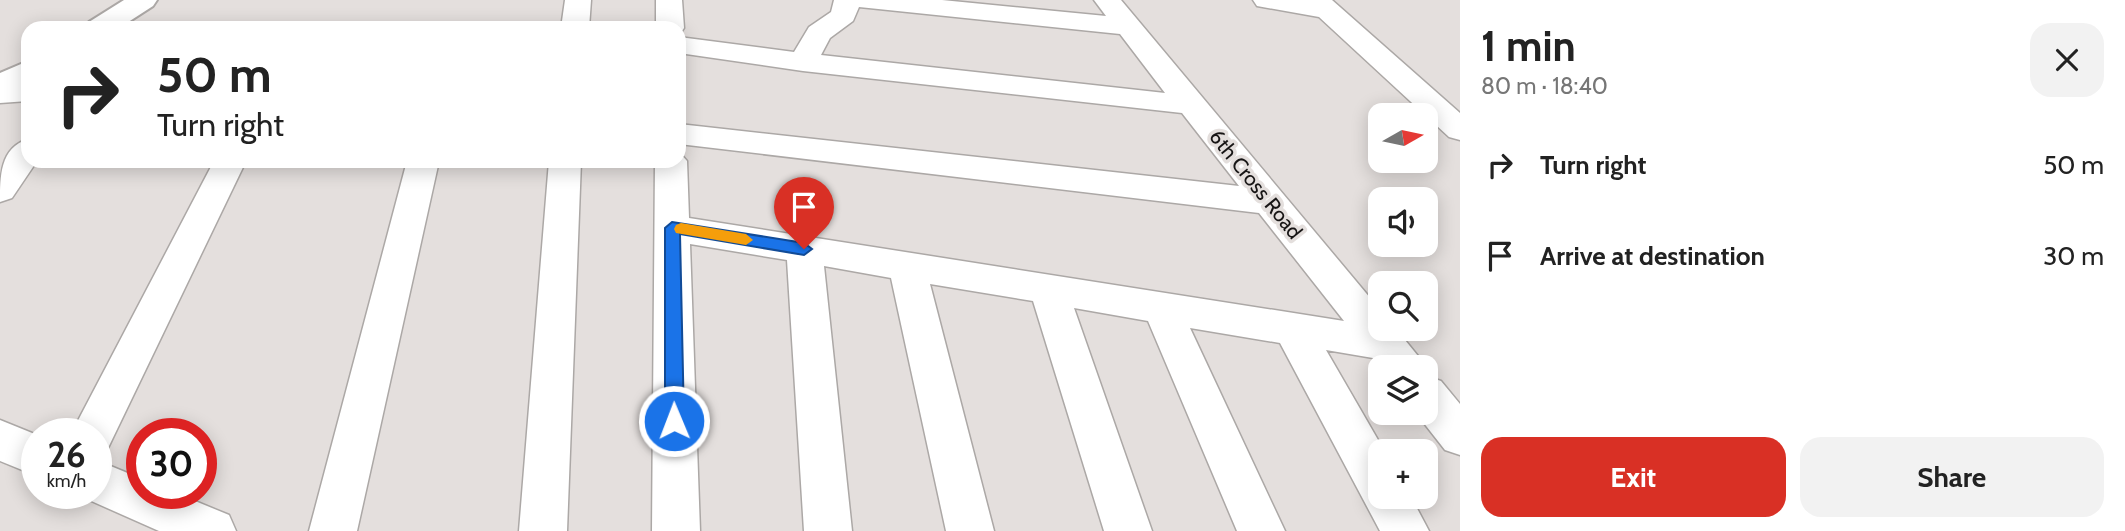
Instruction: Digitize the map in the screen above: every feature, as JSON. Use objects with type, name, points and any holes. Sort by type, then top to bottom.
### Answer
[{"type":"street","points":[[110,21],[143,0]]},
{"type":"street","points":[[576,21],[578,0]]},
{"type":"street","points":[[669,0],[670,21]]},
{"type":"street","points":[[803,62],[819,33],[844,15],[847,0]]},
{"type":"street","points":[[863,0],[1130,27]]},
{"type":"street","name":"6th Cross Road","points":[[1107,0],[1394,355]]},
{"type":"street","points":[[1266,0],[1321,5],[1460,130]]},
{"type":"street","points":[[686,46],[803,62],[1193,105]]},
{"type":"street","points":[[0,85],[21,74]]},
{"type":"street","points":[[0,94],[21,92]]},
{"type":"street","points":[[686,135],[1271,202]]},
{"type":"street","points":[[0,190],[21,160]]},
{"type":"street","points":[[101,418],[226,168]]},
{"type":"street","points":[[333,531],[421,168]]},
{"type":"street","points":[[543,531],[565,168]]},
{"type":"street","points":[[671,168],[676,531]]},
{"type":"street","points":[[672,228],[1293,328],[1391,355]]},
{"type":"street","points":[[804,249],[828,531]]},
{"type":"street","points":[[906,266],[970,531]]},
{"type":"street","points":[[1048,289],[1128,531]]},
{"type":"street","points":[[1161,307],[1261,531]]},
{"type":"street","points":[[1293,328],[1368,464]]},
{"type":"street","points":[[1438,409],[1460,436]]},
{"type":"street","points":[[0,440],[21,449]]},
{"type":"street","points":[[112,488],[212,531]]},
{"type":"street","points":[[1393,509],[1405,531]]},
{"type":"slow traffic","points":[[681,229],[746,240]]},
{"type":"route","points":[[674,421],[672,228],[804,249]]}]
